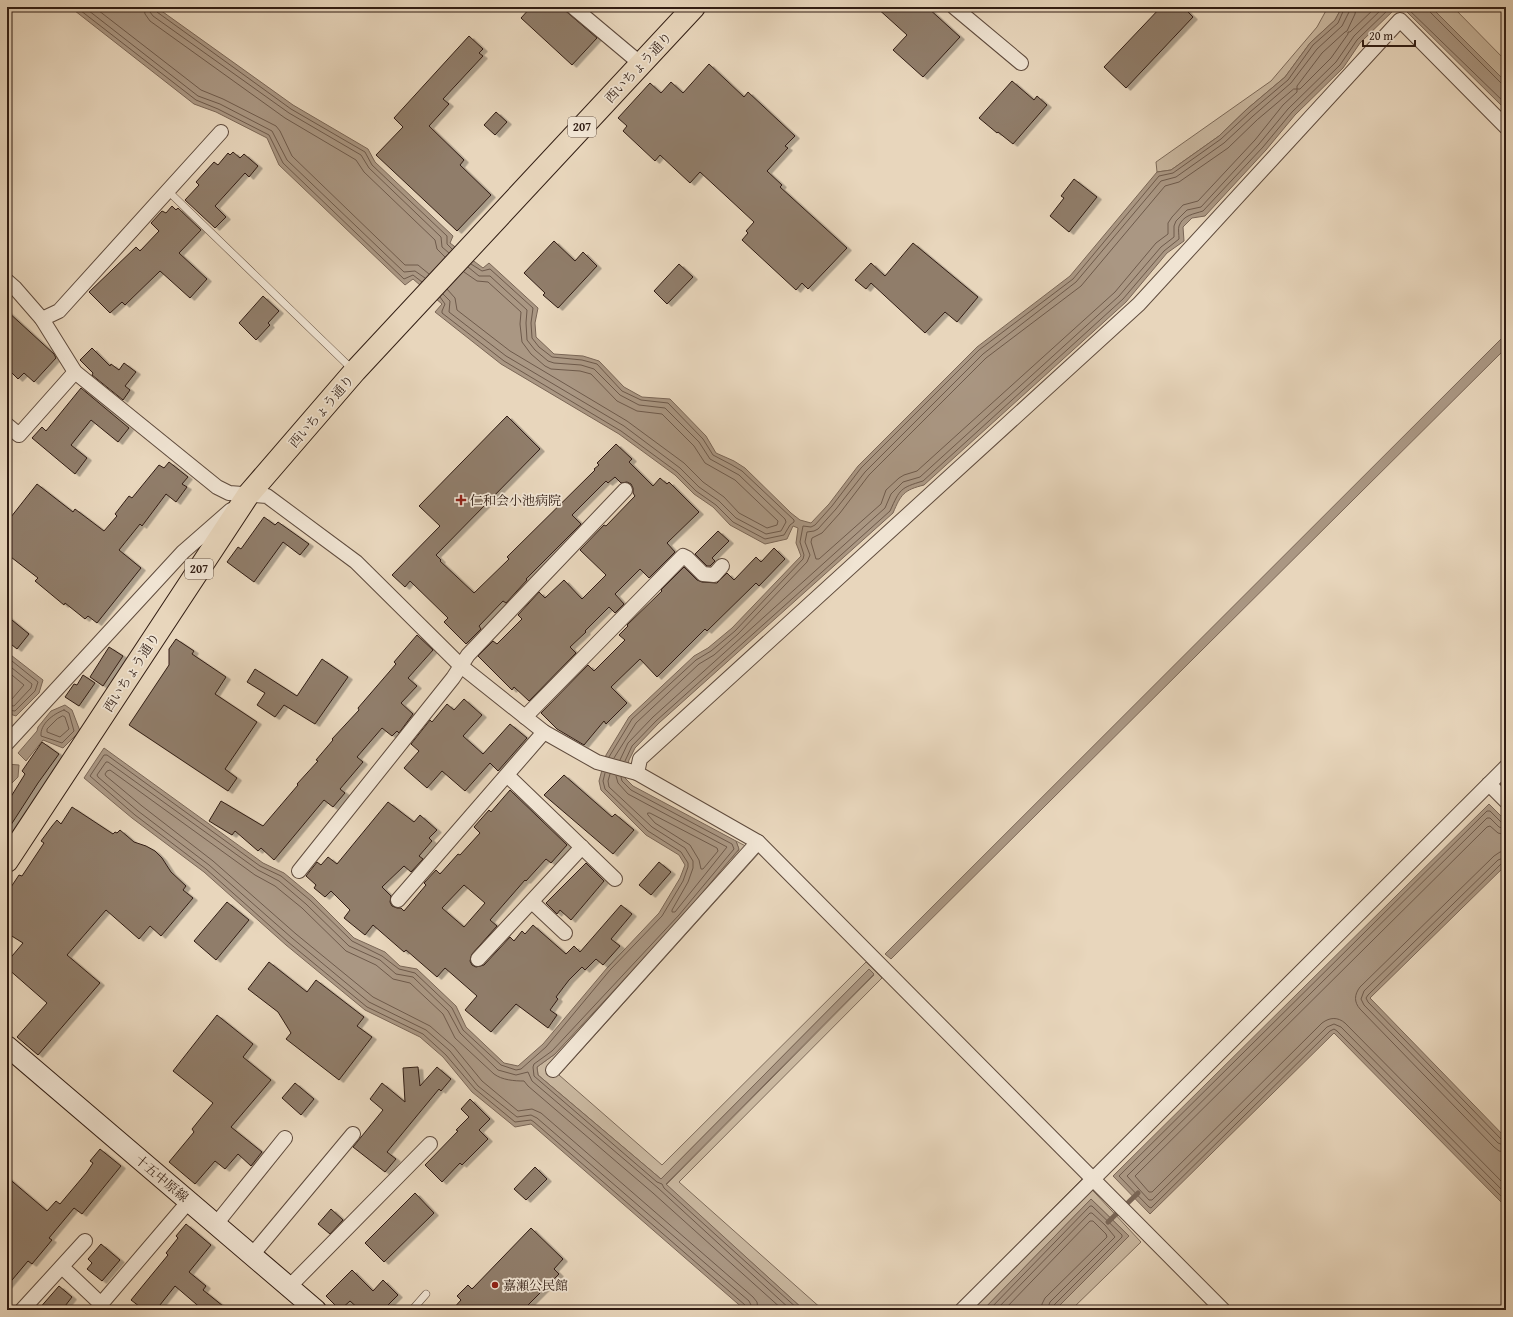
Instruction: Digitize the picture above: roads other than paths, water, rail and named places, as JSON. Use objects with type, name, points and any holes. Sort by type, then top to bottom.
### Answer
[{"type":"highway","name":"西いちょう通り","points":[[7,861],[248,495],[355,371],[694,7]]},
{"type":"main road","name":"十五中原線","points":[[7,1046],[316,1310]]},
{"type":"street","points":[[573,7],[641,64]]},
{"type":"street","points":[[954,7],[1021,63]]},
{"type":"street","points":[[637,773],[640,759],[1139,304],[1400,20],[1506,127]]},
{"type":"street","points":[[42,319],[58,311],[221,132]]},
{"type":"street","points":[[10,288],[42,319],[75,372],[217,487],[229,494],[267,496],[356,562],[461,666],[544,732],[597,762],[637,773],[758,842],[1223,1310]]},
{"type":"street","points":[[7,424],[19,435],[75,372]]},
{"type":"street","points":[[299,871],[454,678],[468,655],[625,490]]},
{"type":"street","points":[[7,743],[183,552],[248,495]]},
{"type":"street","points":[[525,717],[683,556],[703,574],[714,575],[722,566]]},
{"type":"street","points":[[398,900],[508,776],[544,732]]},
{"type":"street","points":[[962,1310],[1506,767]]},
{"type":"street","points":[[508,776],[614,879]]},
{"type":"street","points":[[1489,784],[1506,801]]},
{"type":"street","points":[[553,1070],[758,842]]},
{"type":"street","points":[[478,959],[582,847]]},
{"type":"street","points":[[532,902],[565,934]]},
{"type":"street","points":[[252,1255],[353,1134]]},
{"type":"street","points":[[216,1224],[285,1138]]},
{"type":"street","points":[[289,1287],[430,1144]]},
{"type":"street","points":[[62,1266],[99,1307],[189,1201]]},
{"type":"street","points":[[22,1310],[85,1241]]},
{"type":"lane","points":[[168,191],[355,371]]},
{"type":"lane","points":[[412,1310],[426,1294]]},
{"type":"water","points":[[70,7],[156,7],[293,105],[368,149],[375,162],[453,236],[450,243],[483,268],[489,263],[538,308],[535,323],[536,337],[554,354],[583,356],[599,361],[624,387],[642,397],[670,399],[706,436],[716,453],[745,468],[791,513],[800,520],[811,523],[829,504],[858,466],[977,347],[1070,276],[1157,172],[1171,170],[1219,136],[1247,109],[1285,77],[1310,43],[1335,20],[1342,7],[1397,7],[1360,43],[1343,68],[1295,115],[1266,150],[1205,216],[1192,218],[1183,227],[1184,241],[1167,253],[1126,302],[924,485],[912,489],[904,494],[898,501],[893,513],[659,723],[635,748],[629,760],[625,778],[633,786],[736,841],[739,849],[682,917],[555,1054],[537,1067],[538,1075],[661,1179],[869,969],[874,974],[666,1184],[804,1310],[745,1310],[531,1124],[515,1127],[472,1092],[443,1057],[420,1037],[365,1010],[286,945],[204,872],[132,818],[84,778],[104,748],[263,863],[284,873],[313,897],[354,938],[385,952],[400,966],[417,969],[456,1006],[466,1027],[504,1063],[518,1066],[543,1044],[607,968],[659,913],[680,878],[685,865],[679,855],[646,835],[601,790],[599,781],[606,755],[629,717],[694,656],[708,648],[732,628],[801,556],[796,543],[798,528],[793,526],[787,539],[765,544],[730,525],[713,507],[694,494],[675,475],[619,434],[501,364],[435,312],[442,304],[413,279],[405,285],[279,165],[267,138],[216,112],[194,104]]},
{"type":"water","points":[[1397,7],[1431,7],[1506,82],[1506,110],[1406,11]]},
{"type":"water","points":[[1506,334],[1506,348],[891,959],[885,954]]},
{"type":"water","points":[[7,652],[43,680],[39,693],[16,716],[7,713]]},
{"type":"water","points":[[65,705],[72,710],[80,731],[63,748],[43,740],[26,761],[18,753],[37,731],[38,727],[51,711]]},
{"type":"water","points":[[7,764],[19,765],[18,777],[7,788]]},
{"type":"water","points":[[1489,804],[1506,821],[1506,865],[1370,998],[1506,1138],[1506,1207],[1334,1033],[1150,1214],[1113,1176]]},
{"type":"water","points":[[1091,1199],[1129,1236],[1055,1310],[983,1310]]},
{"type":"waterway","points":[[1108,1222],[1138,1193]]},
{"type":"place","name":"仁和会小池病院","points":[[461,500]]},
{"type":"place","name":"嘉瀬公民館","points":[[495,1285]]}]
